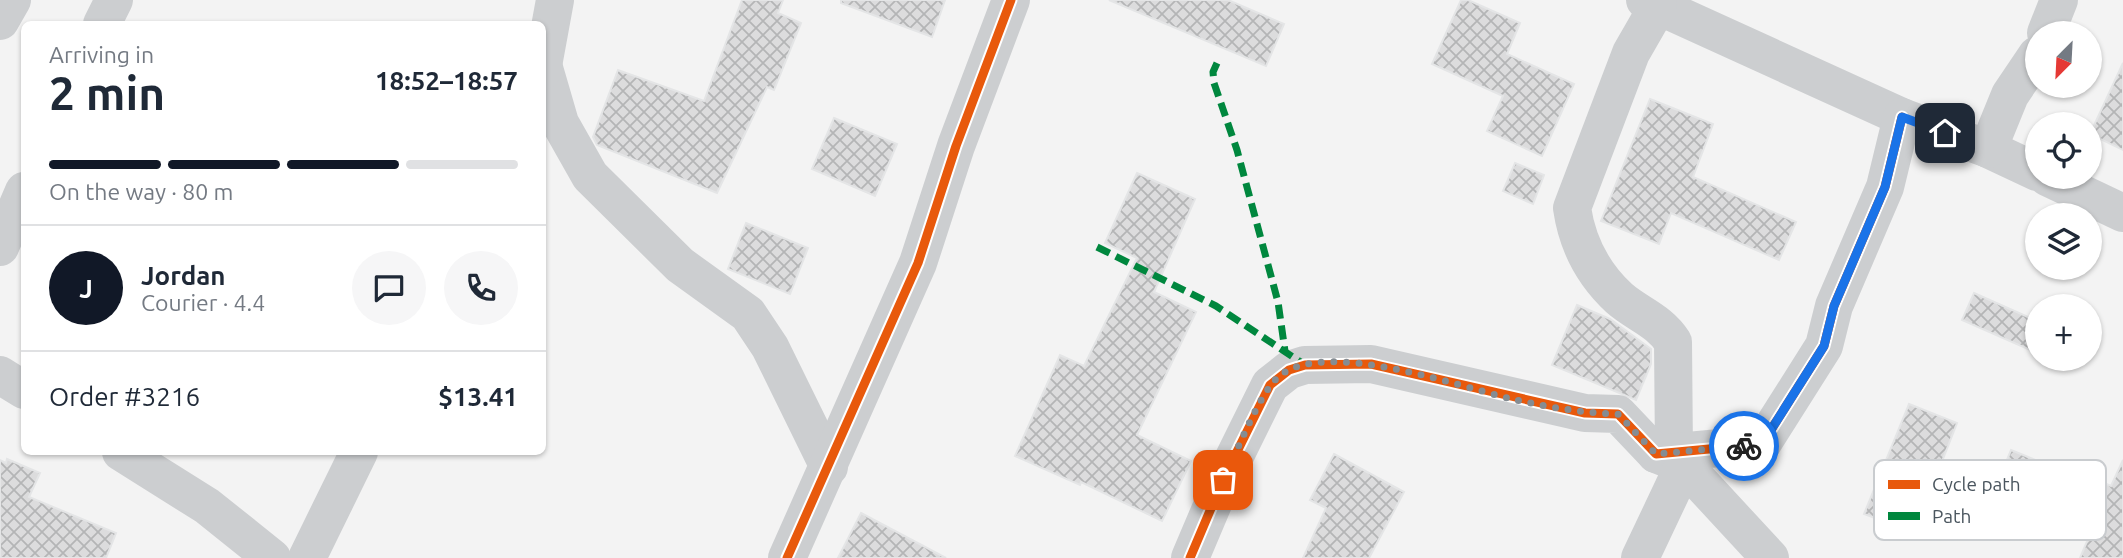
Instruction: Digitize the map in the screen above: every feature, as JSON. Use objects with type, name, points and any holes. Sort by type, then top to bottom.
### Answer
[{"type":"street","points":[[0,21],[12,0]]},
{"type":"street","points":[[104,21],[114,0]]},
{"type":"street","points":[[546,52],[555,0]]},
{"type":"street","points":[[787,558],[918,263],[957,146],[1011,0]]},
{"type":"street","points":[[2051,21],[2059,0]]},
{"type":"street","points":[[1640,558],[1671,458],[1673,342],[1663,326],[1619,298],[1586,256],[1576,234],[1572,208],[1651,3],[1902,117],[1988,149],[2025,166]]},
{"type":"street","points":[[1988,149],[2004,106],[2025,74]]},
{"type":"street","points":[[546,79],[560,123],[590,176],[680,265],[748,314],[770,347],[829,467]]},
{"type":"street","points":[[1671,458],[1762,444],[1824,346],[1834,306],[1885,187],[1902,117]]},
{"type":"street","points":[[2072,189],[2123,213]]},
{"type":"street","points":[[0,247],[21,198]]},
{"type":"street","points":[[1190,558],[1223,480],[1270,386],[1289,370],[1305,365],[1370,364],[1548,406],[1585,413],[1618,414],[1671,458],[1770,558]]},
{"type":"street","points":[[0,375],[21,388]]},
{"type":"street","points":[[126,455],[207,506],[272,558]]},
{"type":"street","points":[[307,558],[358,455]]},
{"type":"building","points":[[742,0],[783,0],[778,13],[801,23],[774,90],[767,87],[717,193],[597,145],[593,137],[618,70],[704,101]]},
{"type":"building","points":[[841,0],[945,0],[932,37],[841,3]]},
{"type":"building","points":[[1109,0],[1228,0],[1284,24],[1266,66]]},
{"type":"building","points":[[1461,0],[1468,0],[1520,23],[1507,54],[1574,84],[1542,156],[1487,131],[1503,96],[1432,64]]},
{"type":"building","points":[[2123,63],[2123,150],[2102,140],[2100,112]]},
{"type":"building","points":[[1650,99],[1713,124],[1693,177],[1796,222],[1779,260],[1671,213],[1659,244],[1601,221]]},
{"type":"building","points":[[834,118],[897,144],[875,196],[812,169]]},
{"type":"building","points":[[1515,163],[1544,175],[1533,204],[1503,191]]},
{"type":"building","points":[[1137,173],[1195,199],[1154,292],[1196,312],[1137,435],[1191,461],[1162,521],[1081,482],[1080,485],[1015,456],[1060,355],[1084,366],[1137,258],[1105,243]]},
{"type":"building","points":[[746,223],[808,248],[790,294],[728,269]]},
{"type":"building","points":[[1974,293],[2025,316],[2025,348],[1962,320]]},
{"type":"building","points":[[1577,305],[1610,319],[1651,349],[1651,364],[1636,400],[1552,365]]},
{"type":"building","points":[[1909,404],[1957,423],[1943,460],[1886,460]]},
{"type":"building","points":[[2011,450],[2035,460],[2007,460]]},
{"type":"building","points":[[1334,454],[1404,492],[1369,558],[1303,558],[1326,508],[1310,500]]},
{"type":"building","points":[[7,459],[40,473],[29,497],[116,533],[106,558],[0,558],[0,460],[6,463]]},
{"type":"building","points":[[2123,460],[2123,558],[2080,558],[2088,540],[2106,540],[2106,484],[2111,486]]},
{"type":"building","points":[[1874,490],[1874,518],[1864,514]]},
{"type":"building","points":[[861,513],[946,558],[838,558]]},
{"type":"marked path","points":[[1217,63],[1213,72],[1214,83],[1237,150],[1278,302],[1285,351]]},
{"type":"marked path","points":[[1097,247],[1216,306],[1305,365]]},
{"type":"cycle path","points":[[787,558],[918,263],[956,146],[1011,0]]},
{"type":"cycle path","points":[[1190,558],[1223,480],[1270,385],[1289,370],[1305,365],[1371,364],[1585,413],[1618,414],[1656,454],[1762,444],[1824,346],[1834,306],[1885,187],[1902,117]]},
{"type":"way so far","points":[[1223,480],[1270,386],[1279,376],[1305,365],[1370,364],[1446,380],[1510,398],[1585,413],[1618,414],[1656,454],[1744,446]]},
{"type":"route","points":[[1744,446],[1762,444],[1824,346],[1834,306],[1885,187],[1902,117],[1945,133]]}]
